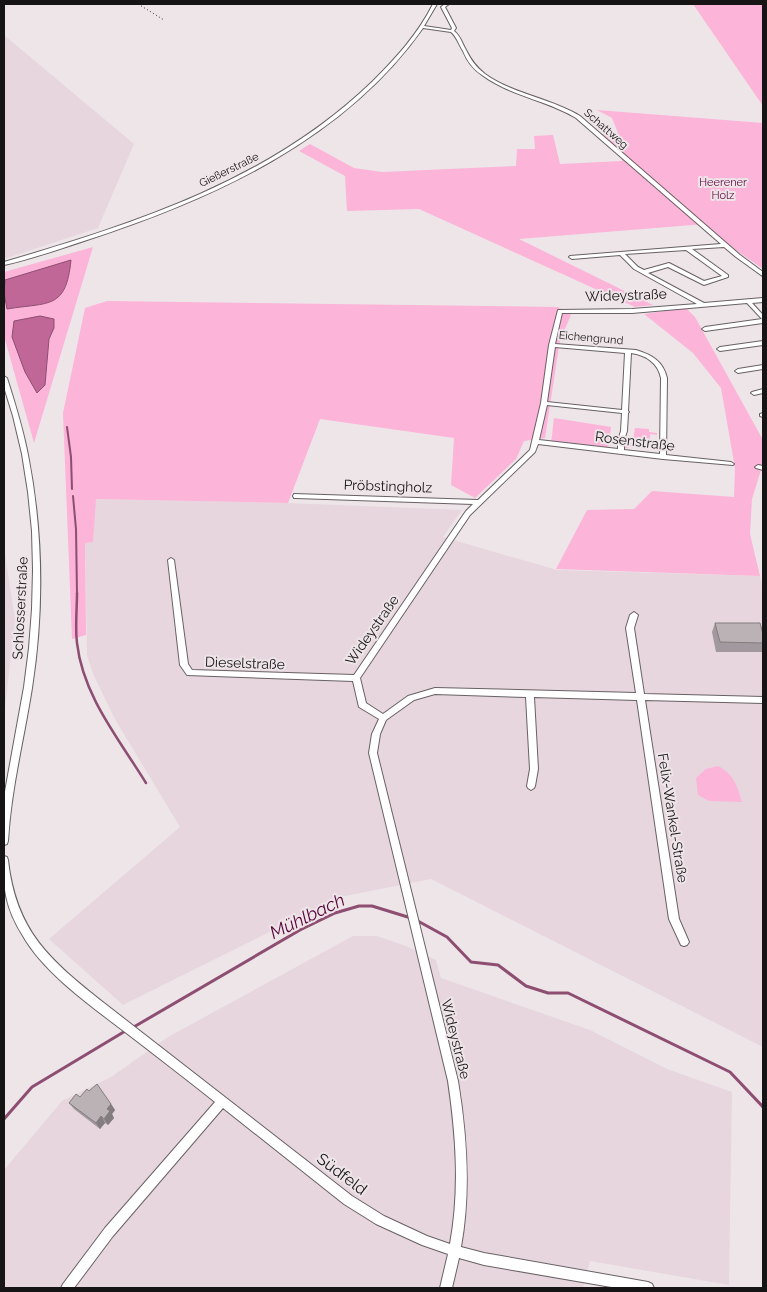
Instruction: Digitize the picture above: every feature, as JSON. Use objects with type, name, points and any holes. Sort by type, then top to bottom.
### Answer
[{"type":"street","points":[[435,4],[423,27],[452,31]]},
{"type":"street","name":"Schattweg","points":[[447,4],[443,8],[454,28],[452,31],[456,34],[480,73],[494,81],[568,111],[578,117],[725,244],[763,274]]},
{"type":"street","name":"Gießerstraße","points":[[4,264],[101,234],[150,216],[228,183],[281,154],[326,125],[367,90],[423,27]]},
{"type":"street","points":[[572,257],[725,244]]},
{"type":"street","points":[[644,272],[669,264],[704,283],[726,276],[687,248]]},
{"type":"street","points":[[621,253],[629,263],[703,305]]},
{"type":"street","name":"Wideystraße","points":[[455,1252],[461,1203],[461,1144],[453,1081],[373,753],[376,734],[383,718],[362,705],[356,678],[468,513],[533,451],[544,403],[552,345],[560,312],[632,311],[763,300]]},
{"type":"street","points":[[748,302],[763,319]]},
{"type":"street","points":[[705,330],[763,319]]},
{"type":"street","points":[[720,349],[763,343]]},
{"type":"street","name":"Eichengrund","points":[[552,345],[628,352],[650,357],[657,362],[664,372],[663,457]]},
{"type":"street","name":"Eichengrund","points":[[620,452],[626,412],[628,352]]},
{"type":"street","points":[[738,371],[763,367]]},
{"type":"street","name":"Schlosserstraße","points":[[4,378],[17,419],[28,468],[37,540],[37,578],[33,649],[4,841]]},
{"type":"street","points":[[754,393],[763,391]]},
{"type":"street","points":[[544,403],[626,412]]},
{"type":"street","name":"Rosenstraße","points":[[536,442],[731,464]]},
{"type":"street","name":"Pröbstingholz","points":[[296,496],[478,502]]},
{"type":"street","name":"Dieselstraße","points":[[171,560],[184,665],[190,673],[356,678]]},
{"type":"street","name":"Felix-Wankel-Straße","points":[[634,615],[630,628],[674,919],[684,942]]},
{"type":"street","points":[[383,718],[411,698],[434,691],[763,700]]},
{"type":"street","points":[[530,693],[534,769],[531,786]]},
{"type":"street","name":"Südfeld","points":[[4,860],[9,896],[28,936],[56,968],[136,1034],[348,1200],[380,1220],[455,1252],[484,1259],[648,1288]]},
{"type":"street","points":[[67,1288],[109,1232],[222,1102]]},
{"type":"street","points":[[446,1288],[455,1252]]},
{"type":"shaded area","points":[[4,35],[134,144],[98,228],[4,259]]},
{"type":"shaded area","points":[[71,260],[69,276],[60,296],[44,304],[7,309],[4,293],[5,280]]},
{"type":"shaded area","points":[[40,316],[54,319],[54,328],[49,339],[45,385],[37,393],[25,372],[12,337],[14,321]]},
{"type":"shaded area","points":[[95,499],[288,503],[462,510],[443,537],[557,570],[760,576],[763,589],[763,1047],[431,879],[340,897],[123,1005],[49,939],[180,827],[116,721],[94,676],[87,656],[85,543],[93,542]]},
{"type":"shaded area","points":[[4,547],[15,620],[4,717]]},
{"type":"shaded area","points":[[353,936],[377,936],[406,946],[436,960],[441,978],[590,1030],[667,1069],[732,1092],[729,1285],[590,1261],[583,1288],[4,1288],[4,1170],[62,1101],[111,1077],[168,1037]]},
{"type":"green space","points":[[693,4],[763,4],[763,106]]},
{"type":"green space","name":"Heerener Holz","points":[[597,110],[763,123],[763,269],[727,244],[705,224],[519,239],[653,305],[635,307],[419,209],[347,211],[345,176],[299,151],[310,144],[354,168],[382,172],[516,166],[517,149],[535,149],[534,136],[553,135],[560,164],[622,161],[618,149],[601,134],[618,133],[612,118]]},
{"type":"green space","points":[[93,247],[34,443],[4,336],[4,272]]},
{"type":"green space","points":[[107,301],[558,307],[571,315],[560,340],[545,438],[524,441],[516,459],[475,498],[451,485],[454,438],[320,419],[288,503],[96,499],[93,542],[85,543],[86,635],[72,639],[63,413],[85,308]]},
{"type":"green space","points":[[686,308],[695,317],[763,440],[763,470],[761,470],[752,499],[750,534],[760,576],[556,569],[587,510],[634,509],[652,491],[734,497],[735,468],[721,388],[693,353],[644,314]]},
{"type":"green space","points":[[554,418],[611,427],[608,450],[551,444]]},
{"type":"green space","points":[[635,428],[649,429],[649,432],[657,433],[657,435],[650,434],[650,447],[634,445],[622,450],[622,447],[633,441]]},
{"type":"green space","points":[[718,766],[731,777],[742,802],[709,801],[698,795],[696,778],[706,769]]},
{"type":"building","points":[[715,623],[760,623],[763,643],[720,642]]},
{"type":"building","points":[[97,1084],[111,1104],[107,1109],[110,1111],[104,1119],[101,1116],[96,1123],[69,1103],[76,1094],[80,1097],[87,1089],[89,1091]]},
{"type":"waterway","points":[[67,427],[71,457],[72,489]]},
{"type":"waterway","points":[[73,496],[76,529],[77,593]]},
{"type":"waterway","points":[[77,593],[77,643],[87,681],[94,699],[146,783]]},
{"type":"waterway","name":"Mühlbach","points":[[132,1028],[300,930],[335,913],[359,906],[372,906],[411,918]]},
{"type":"waterway","name":"Mühlbach","points":[[416,920],[447,937],[471,962],[498,965],[526,986],[548,993],[568,993],[730,1072],[763,1107]]},
{"type":"waterway","name":"Mühlbach","points":[[4,1119],[32,1087],[127,1030]]},
{"type":"railway","points":[[138,4],[164,20]]}]
